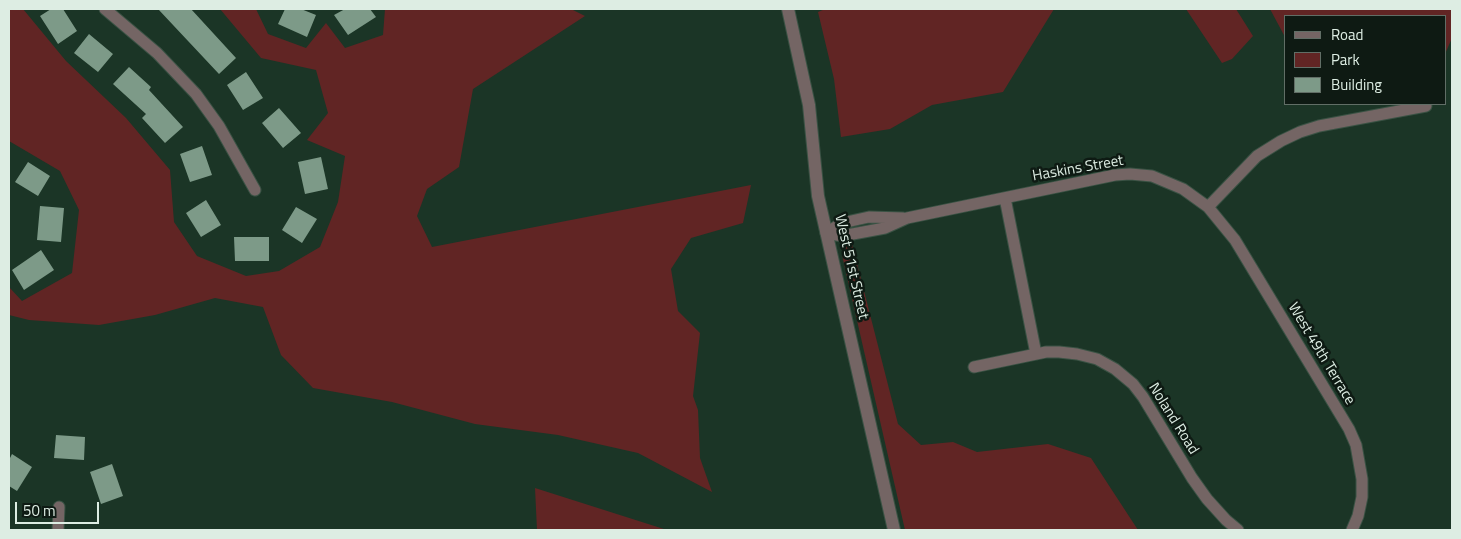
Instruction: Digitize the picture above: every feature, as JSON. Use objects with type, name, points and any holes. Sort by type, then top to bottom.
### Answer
[{"type":"street","points":[[105,9],[156,53],[196,94],[219,126],[255,190]]},
{"type":"street","name":"West 51st Street","points":[[788,9],[809,105],[816,184],[894,530]]},
{"type":"street","points":[[1208,207],[1257,156],[1300,132],[1320,126],[1426,106]]},
{"type":"street","name":"Haskins Street","points":[[826,233],[842,223],[869,217],[907,218],[1098,178],[1130,174],[1142,174],[1162,180],[1183,189],[1208,207]]},
{"type":"street","points":[[1005,198],[1036,354]]},
{"type":"street","name":"West 49th Terrace","points":[[1208,207],[1235,240],[1349,430],[1356,445],[1362,479],[1362,497],[1358,516],[1352,530]]},
{"type":"street","name":"Noland Road","points":[[974,367],[1052,352],[1077,354],[1096,359],[1116,369],[1143,397],[1192,478],[1207,499],[1238,530]]},
{"type":"street","points":[[58,530],[59,507]]},
{"type":"green space","points":[[9,9],[23,9],[66,61],[126,118],[170,170],[174,222],[197,256],[246,276],[279,271],[320,247],[338,202],[345,156],[307,140],[328,113],[316,70],[261,58],[220,9],[256,9],[268,34],[306,48],[326,23],[345,48],[383,35],[385,9],[571,9],[585,16],[473,89],[459,167],[427,189],[417,216],[432,247],[751,185],[743,223],[691,238],[671,269],[678,311],[700,333],[693,396],[698,410],[700,458],[712,492],[638,453],[558,435],[475,424],[392,402],[313,388],[281,355],[263,307],[215,298],[155,315],[99,325],[29,320],[9,315],[9,287],[22,301],[72,273],[79,210],[60,171],[9,141]]},
{"type":"green space","points":[[825,9],[1054,9],[1003,92],[932,105],[890,129],[841,137],[834,79],[818,12]]},
{"type":"green space","points":[[1186,9],[1236,9],[1253,36],[1232,59],[1222,63]]},
{"type":"green space","points":[[1270,9],[1452,9],[1452,38],[1446,52],[1446,15],[1284,15],[1284,35]]},
{"type":"green space","points":[[851,240],[898,424],[921,445],[953,442],[977,452],[1048,444],[1091,458],[1138,530],[905,530],[842,255],[846,243]]},
{"type":"green space","points":[[535,488],[667,530],[537,530]]},
{"type":"building","points":[[51,9],[63,9],[77,31],[58,44],[40,16]]},
{"type":"building","points":[[158,9],[191,9],[236,58],[219,74]]},
{"type":"building","points":[[285,9],[301,9],[316,15],[307,37],[278,24]]},
{"type":"building","points":[[345,9],[370,9],[376,17],[348,35],[334,15]]},
{"type":"building","points":[[89,34],[113,54],[98,72],[74,53]]},
{"type":"building","points":[[129,67],[151,87],[149,90],[183,127],[165,143],[142,118],[146,114],[113,84]]},
{"type":"building","points":[[246,72],[263,98],[243,110],[227,85]]},
{"type":"building","points":[[279,108],[301,133],[283,148],[262,123]]},
{"type":"building","points":[[202,146],[212,175],[190,182],[180,154]]},
{"type":"building","points":[[321,157],[328,189],[305,194],[298,162]]},
{"type":"building","points":[[28,162],[50,176],[38,196],[15,182]]},
{"type":"building","points":[[206,200],[221,225],[201,237],[186,213]]},
{"type":"building","points":[[40,206],[64,208],[61,242],[37,240]]},
{"type":"building","points":[[296,207],[317,219],[302,243],[282,230]]},
{"type":"building","points":[[234,237],[269,237],[269,261],[235,261]]},
{"type":"building","points":[[41,250],[54,270],[24,290],[12,270]]},
{"type":"building","points":[[56,435],[85,437],[84,460],[54,458]]},
{"type":"building","points":[[12,454],[32,467],[17,491],[9,486],[9,460]]},
{"type":"building","points":[[112,464],[123,496],[101,504],[90,472]]}]
